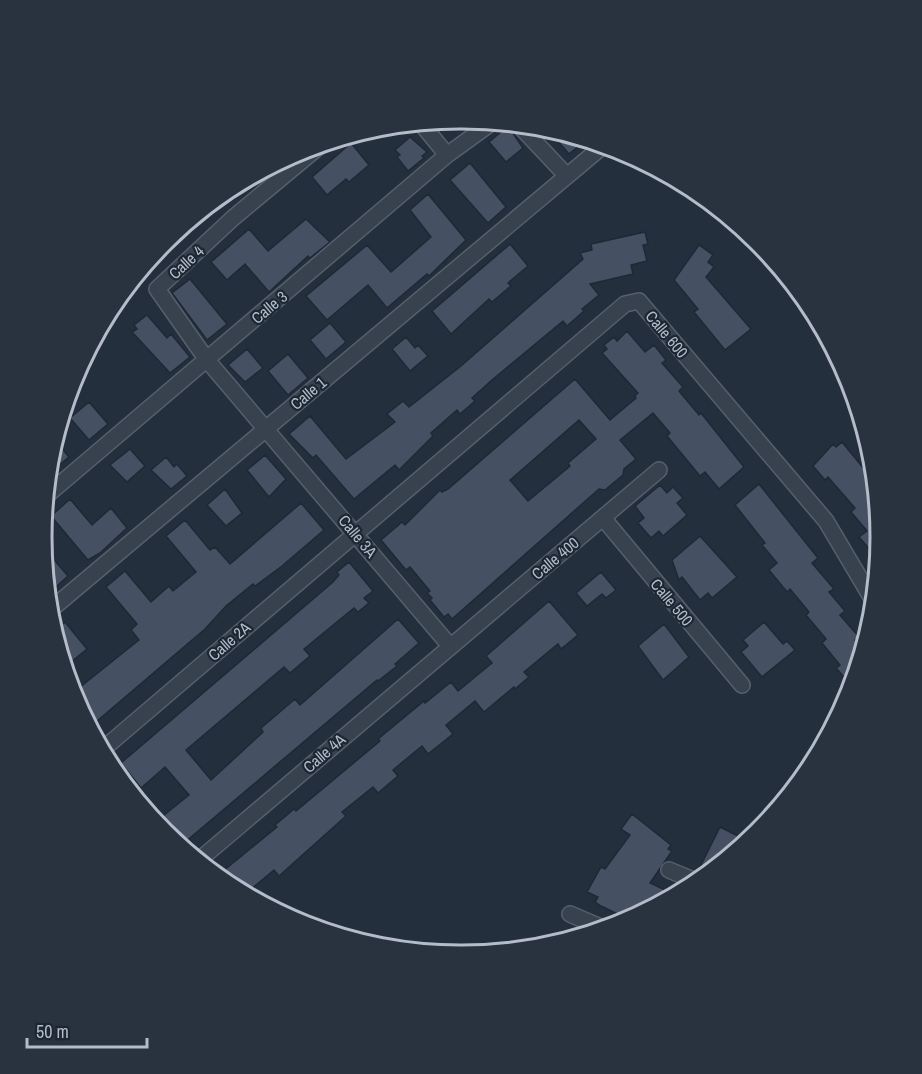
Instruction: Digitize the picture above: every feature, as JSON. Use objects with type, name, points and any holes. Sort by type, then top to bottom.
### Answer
[{"type":"street","name":"Calle 3","points":[[56,488],[447,155],[483,129]]},
{"type":"street","points":[[426,130],[447,155]]},
{"type":"street","points":[[527,134],[566,175]]},
{"type":"street","name":"Calle 1","points":[[58,603],[596,152]]},
{"type":"street","name":"Calle 4","points":[[267,428],[207,360],[157,289],[233,218],[300,162]]},
{"type":"street","name":"Calle 600","points":[[356,533],[625,303],[639,301],[826,521],[866,589]]},
{"type":"street","name":"Calle 3A","points":[[267,428],[450,646]]},
{"type":"street","name":"Calle 400","points":[[450,646],[659,470]]},
{"type":"street","name":"Calle 500","points":[[603,518],[742,685]]},
{"type":"street","name":"Calle 2A","points":[[109,744],[356,533]]},
{"type":"street","name":"Calle 4A","points":[[205,855],[450,646]]},
{"type":"street","points":[[669,870],[687,878]]},
{"type":"street","points":[[570,914],[593,924]]},
{"type":"building","points":[[502,131],[512,132],[523,148],[506,162],[489,142]]},
{"type":"building","points":[[410,137],[427,152],[422,156],[424,158],[408,171],[397,157],[400,155],[395,150]]},
{"type":"building","points":[[557,140],[579,146],[569,154]]},
{"type":"building","points":[[351,143],[369,165],[349,182],[346,179],[327,195],[312,177]]},
{"type":"building","points":[[470,163],[506,207],[488,223],[450,180]]},
{"type":"building","points":[[428,194],[466,240],[429,276],[427,274],[387,308],[368,285],[327,320],[306,296],[367,245],[391,272],[431,237],[410,210]]},
{"type":"building","points":[[306,219],[330,242],[310,258],[308,256],[269,292],[245,264],[227,280],[211,262],[249,229],[268,251]]},
{"type":"building","points":[[645,232],[648,244],[643,245],[647,261],[631,265],[633,274],[590,284],[599,295],[582,309],[584,311],[567,326],[563,321],[472,398],[475,401],[460,414],[457,410],[431,433],[433,436],[399,470],[395,465],[354,499],[316,455],[313,458],[289,434],[310,416],[346,459],[395,422],[387,414],[403,401],[409,407],[461,366],[583,259],[580,253],[592,250],[591,244]]},
{"type":"building","points":[[510,244],[528,266],[508,283],[511,286],[492,302],[489,299],[451,334],[432,311]]},
{"type":"building","points":[[699,245],[713,255],[708,262],[714,267],[706,277],[751,329],[725,350],[694,312],[698,309],[674,280]]},
{"type":"building","points":[[190,279],[227,324],[207,340],[172,293]]},
{"type":"building","points":[[147,315],[167,338],[171,334],[190,357],[170,373],[132,332],[137,329],[134,325]]},
{"type":"building","points":[[330,323],[346,342],[326,359],[310,340]]},
{"type":"building","points":[[627,331],[645,352],[654,345],[666,360],[662,363],[683,387],[679,391],[699,415],[701,413],[744,467],[719,489],[705,472],[700,476],[667,436],[670,433],[653,413],[620,440],[636,459],[624,469],[623,475],[605,490],[599,489],[452,619],[448,614],[444,617],[430,600],[432,598],[427,593],[430,591],[410,567],[406,570],[381,540],[402,522],[405,525],[440,490],[442,492],[448,489],[575,379],[610,420],[636,398],[638,393],[602,353],[607,349],[604,345],[614,337],[617,341]],"holes":[[[579,420],[596,439],[568,463],[570,466],[528,501],[510,480]]]},
{"type":"building","points":[[406,337],[415,348],[418,345],[428,356],[410,371],[392,349]]},
{"type":"building","points":[[247,349],[263,368],[245,382],[228,365]]},
{"type":"building","points":[[288,354],[308,378],[288,395],[268,371]]},
{"type":"building","points":[[89,402],[108,424],[89,440],[70,418]]},
{"type":"building","points":[[842,442],[864,468],[869,510],[870,549],[859,537],[867,531],[851,512],[855,508],[828,477],[825,480],[813,466],[833,444],[836,447]]},
{"type":"building","points":[[62,448],[69,457],[59,465]]},
{"type":"building","points":[[130,449],[145,466],[127,482],[110,465]]},
{"type":"building","points":[[265,455],[286,479],[269,497],[247,470]]},
{"type":"building","points":[[166,457],[174,467],[177,464],[187,476],[171,489],[151,470]]},
{"type":"building","points":[[759,484],[818,558],[812,563],[834,589],[829,592],[845,611],[840,615],[858,636],[844,677],[836,668],[840,665],[822,643],[826,639],[806,615],[809,612],[790,589],[787,592],[769,570],[777,563],[762,545],[765,543],[735,505]]},
{"type":"building","points":[[660,485],[667,493],[673,487],[683,498],[677,503],[687,515],[663,536],[659,531],[651,538],[638,523],[644,518],[635,506]]},
{"type":"building","points":[[225,489],[242,513],[226,526],[207,505]]},
{"type":"building","points":[[70,499],[92,525],[111,508],[127,528],[100,553],[88,560],[53,518],[53,514]]},
{"type":"building","points":[[301,503],[324,530],[282,566],[255,586],[253,584],[226,606],[205,629],[97,721],[81,686],[139,640],[131,630],[137,624],[106,587],[125,571],[151,602],[169,586],[173,591],[196,572],[166,536],[185,520],[210,550],[215,547],[230,564]]},
{"type":"building","points":[[700,536],[737,577],[712,598],[708,593],[700,600],[682,577],[679,580],[672,560]]},
{"type":"building","points":[[53,558],[68,576],[56,587]]},
{"type":"building","points":[[349,562],[373,591],[364,598],[369,603],[358,612],[354,608],[304,649],[310,656],[290,673],[284,667],[186,750],[211,780],[263,732],[261,728],[295,699],[300,705],[398,619],[419,643],[395,664],[397,666],[377,680],[188,840],[163,816],[189,795],[165,767],[141,788],[121,763],[333,582],[339,575],[337,572]]},
{"type":"building","points":[[601,572],[616,590],[606,598],[602,594],[587,606],[576,593]]},
{"type":"building","points":[[549,601],[578,635],[561,649],[558,644],[524,672],[529,677],[484,712],[475,701],[446,725],[453,734],[428,754],[422,746],[393,770],[398,776],[378,793],[373,787],[342,812],[346,816],[279,876],[274,870],[252,888],[224,870],[277,827],[275,825],[294,809],[296,811],[380,741],[378,739],[424,701],[425,703],[451,682],[458,691],[492,663],[486,656]]},
{"type":"building","points":[[65,622],[87,649],[72,661],[66,643],[62,625]]},
{"type":"building","points":[[764,622],[783,644],[787,641],[795,650],[762,677],[741,652],[748,646],[743,640]]},
{"type":"building","points":[[664,624],[689,657],[663,680],[638,646]]},
{"type":"building","points":[[632,814],[671,845],[668,849],[672,851],[650,883],[666,890],[617,914],[595,902],[598,897],[587,892],[601,867],[605,869],[630,835],[621,829]]},
{"type":"building","points":[[720,827],[739,836],[710,861],[699,869]]}]
